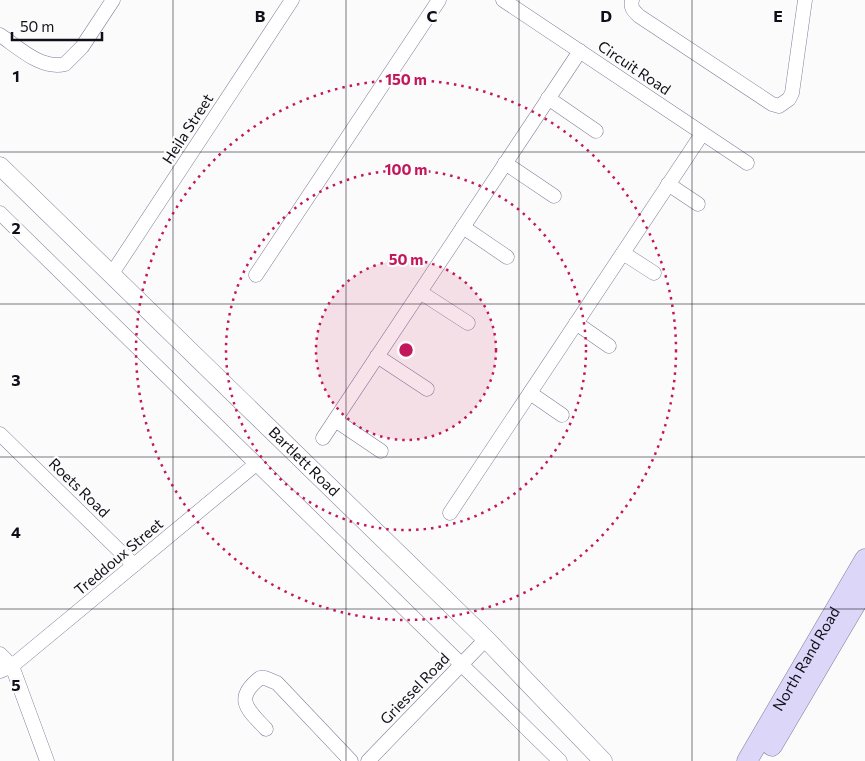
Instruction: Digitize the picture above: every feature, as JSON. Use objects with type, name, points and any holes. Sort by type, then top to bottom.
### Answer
[{"type":"main road","name":"North Rand Road","points":[[747,761],[865,559]]},
{"type":"main road","name":"North Rand Road","points":[[763,761],[865,588]]},
{"type":"street","points":[[0,34],[38,60],[51,65],[65,64],[82,47],[113,0]]},
{"type":"street","name":"Heila Street","points":[[111,275],[292,0]]},
{"type":"street","points":[[256,275],[439,0]]},
{"type":"street","name":"Circuit Road","points":[[503,0],[746,163]]},
{"type":"street","points":[[632,0],[633,10],[639,16],[772,104],[779,106],[789,99],[792,94],[805,0]]},
{"type":"street","points":[[323,438],[580,50]]},
{"type":"street","points":[[548,98],[596,131]]},
{"type":"street","points":[[450,513],[702,134]]},
{"type":"street","points":[[505,163],[554,196]]},
{"type":"street","name":"Bartlett Road","points":[[0,166],[486,639],[603,761]]},
{"type":"street","points":[[668,184],[698,204]]},
{"type":"street","points":[[0,213],[560,761]]},
{"type":"street","points":[[463,226],[507,257]]},
{"type":"street","points":[[623,253],[654,273]]},
{"type":"street","points":[[420,292],[468,323]]},
{"type":"street","points":[[576,323],[609,346]]},
{"type":"street","points":[[377,356],[427,389]]},
{"type":"street","points":[[530,393],[562,415]]},
{"type":"street","points":[[335,420],[381,451]]},
{"type":"street","name":"Roets Road","points":[[0,434],[134,566]]},
{"type":"street","name":"Treddoux Street","points":[[6,668],[134,566],[256,464]]},
{"type":"street","name":"Griessel Road","points":[[368,761],[486,639]]},
{"type":"street","points":[[0,654],[46,761]]},
{"type":"street","points":[[266,729],[245,704],[249,689],[260,678],[277,683],[351,761]]}]
